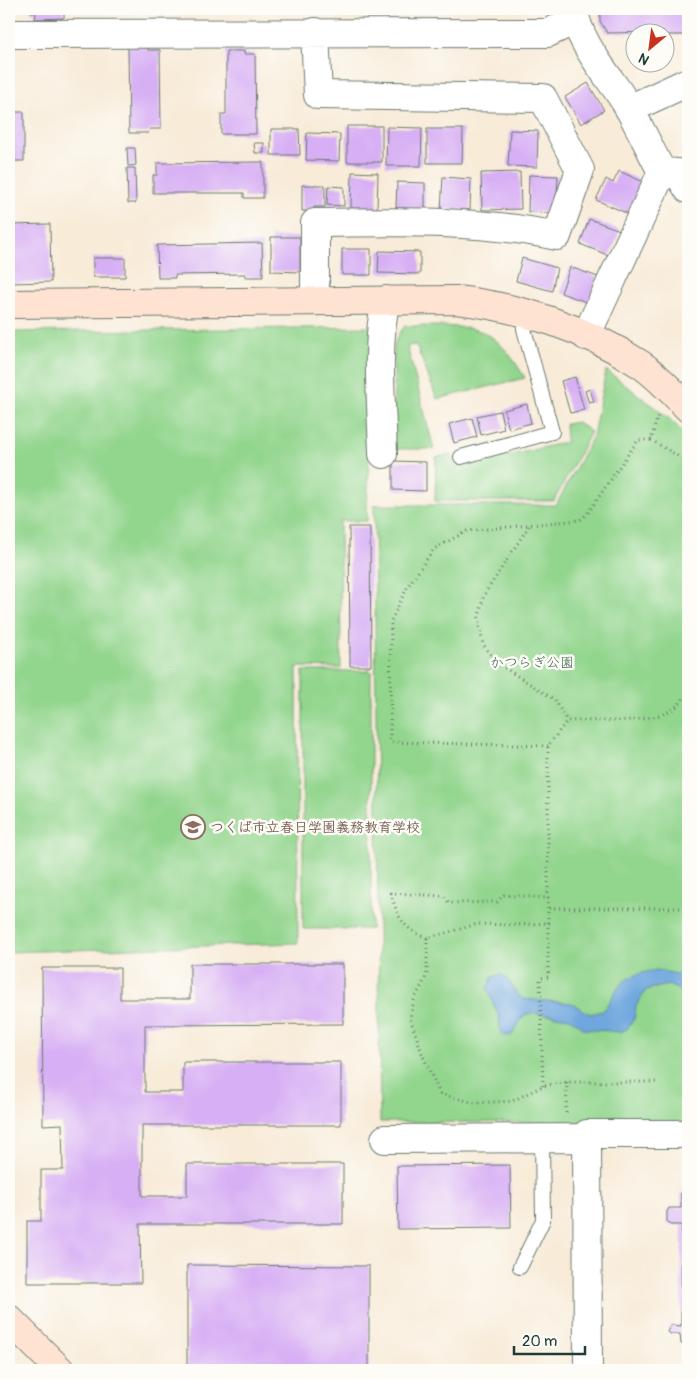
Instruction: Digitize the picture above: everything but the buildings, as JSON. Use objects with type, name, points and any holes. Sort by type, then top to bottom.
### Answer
[{"type":"street","points":[[9,34],[548,33],[574,14],[587,44],[629,109],[662,172],[645,230],[586,336]]},
{"type":"street","points":[[315,32],[318,96],[543,98],[580,170],[557,236],[528,230],[445,222],[316,222],[315,301]]},
{"type":"street","points":[[629,109],[688,82]]},
{"type":"street","points":[[662,172],[678,173],[688,189]]},
{"type":"street","points":[[383,454],[382,316],[386,300]]},
{"type":"street","points":[[9,304],[456,300],[523,310],[586,336],[640,364],[688,408]]},
{"type":"street","points":[[588,1370],[587,1134],[688,1134]]},
{"type":"street","points":[[385,1139],[587,1138]]},
{"type":"street","points":[[9,1319],[60,1370]]},
{"type":"lane","points":[[461,457],[552,432],[524,329],[523,310]]},
{"type":"lane","points":[[520,1267],[543,1220],[542,1138]]},
{"type":"path","points":[[651,440],[659,414]]},
{"type":"path","points":[[548,746],[390,742],[393,648],[391,621],[408,586],[434,549],[466,531],[580,520],[587,514],[638,440],[651,440],[688,462]]},
{"type":"path","points":[[529,525],[484,595],[478,620],[483,644],[496,663],[555,700],[567,721]]},
{"type":"path","points":[[567,721],[618,720],[658,716],[680,703],[688,689]]},
{"type":"path","points":[[543,1086],[540,978],[548,978],[550,923],[548,746],[567,721]]},
{"type":"path","points":[[550,898],[504,895],[497,902],[449,903],[444,896],[392,893],[399,920],[416,934],[427,938],[478,924],[550,923]]},
{"type":"path","points":[[549,908],[688,908]]},
{"type":"path","points":[[427,938],[427,975],[414,1000],[410,1018],[423,1056],[440,1094],[475,1103],[512,1101],[543,1086],[567,1082],[660,1082]]},
{"type":"green space","points":[[405,326],[461,327],[482,332],[490,336],[505,350],[525,378],[437,399],[416,345],[407,346],[434,449],[394,449],[394,345],[398,335]]},
{"type":"green space","points":[[372,327],[367,521],[340,521],[341,668],[297,667],[298,943],[9,952],[9,332]]},
{"type":"green space","name":"かつらぎ公園","points":[[606,370],[671,420],[688,437],[688,1123],[380,1122],[374,505],[556,505],[593,436]]},
{"type":"green space","points":[[577,422],[591,432],[554,501],[435,501],[436,457],[452,455],[456,468],[566,442],[565,424]]},
{"type":"green space","points":[[303,671],[371,671],[371,929],[303,929]]},
{"type":"water","points":[[656,970],[688,976],[688,994],[668,985],[646,990],[636,1006],[634,1019],[628,1028],[621,1032],[584,1029],[570,1018],[532,1013],[524,1015],[512,1035],[507,1036],[501,1034],[499,1017],[487,988],[493,977],[501,974],[508,979],[516,993],[523,999],[571,1003],[590,1014],[603,1011],[619,987],[628,978]]},
{"type":"place","name":"つくば市立春日学園義務教育学校","points":[[193,827]]}]
